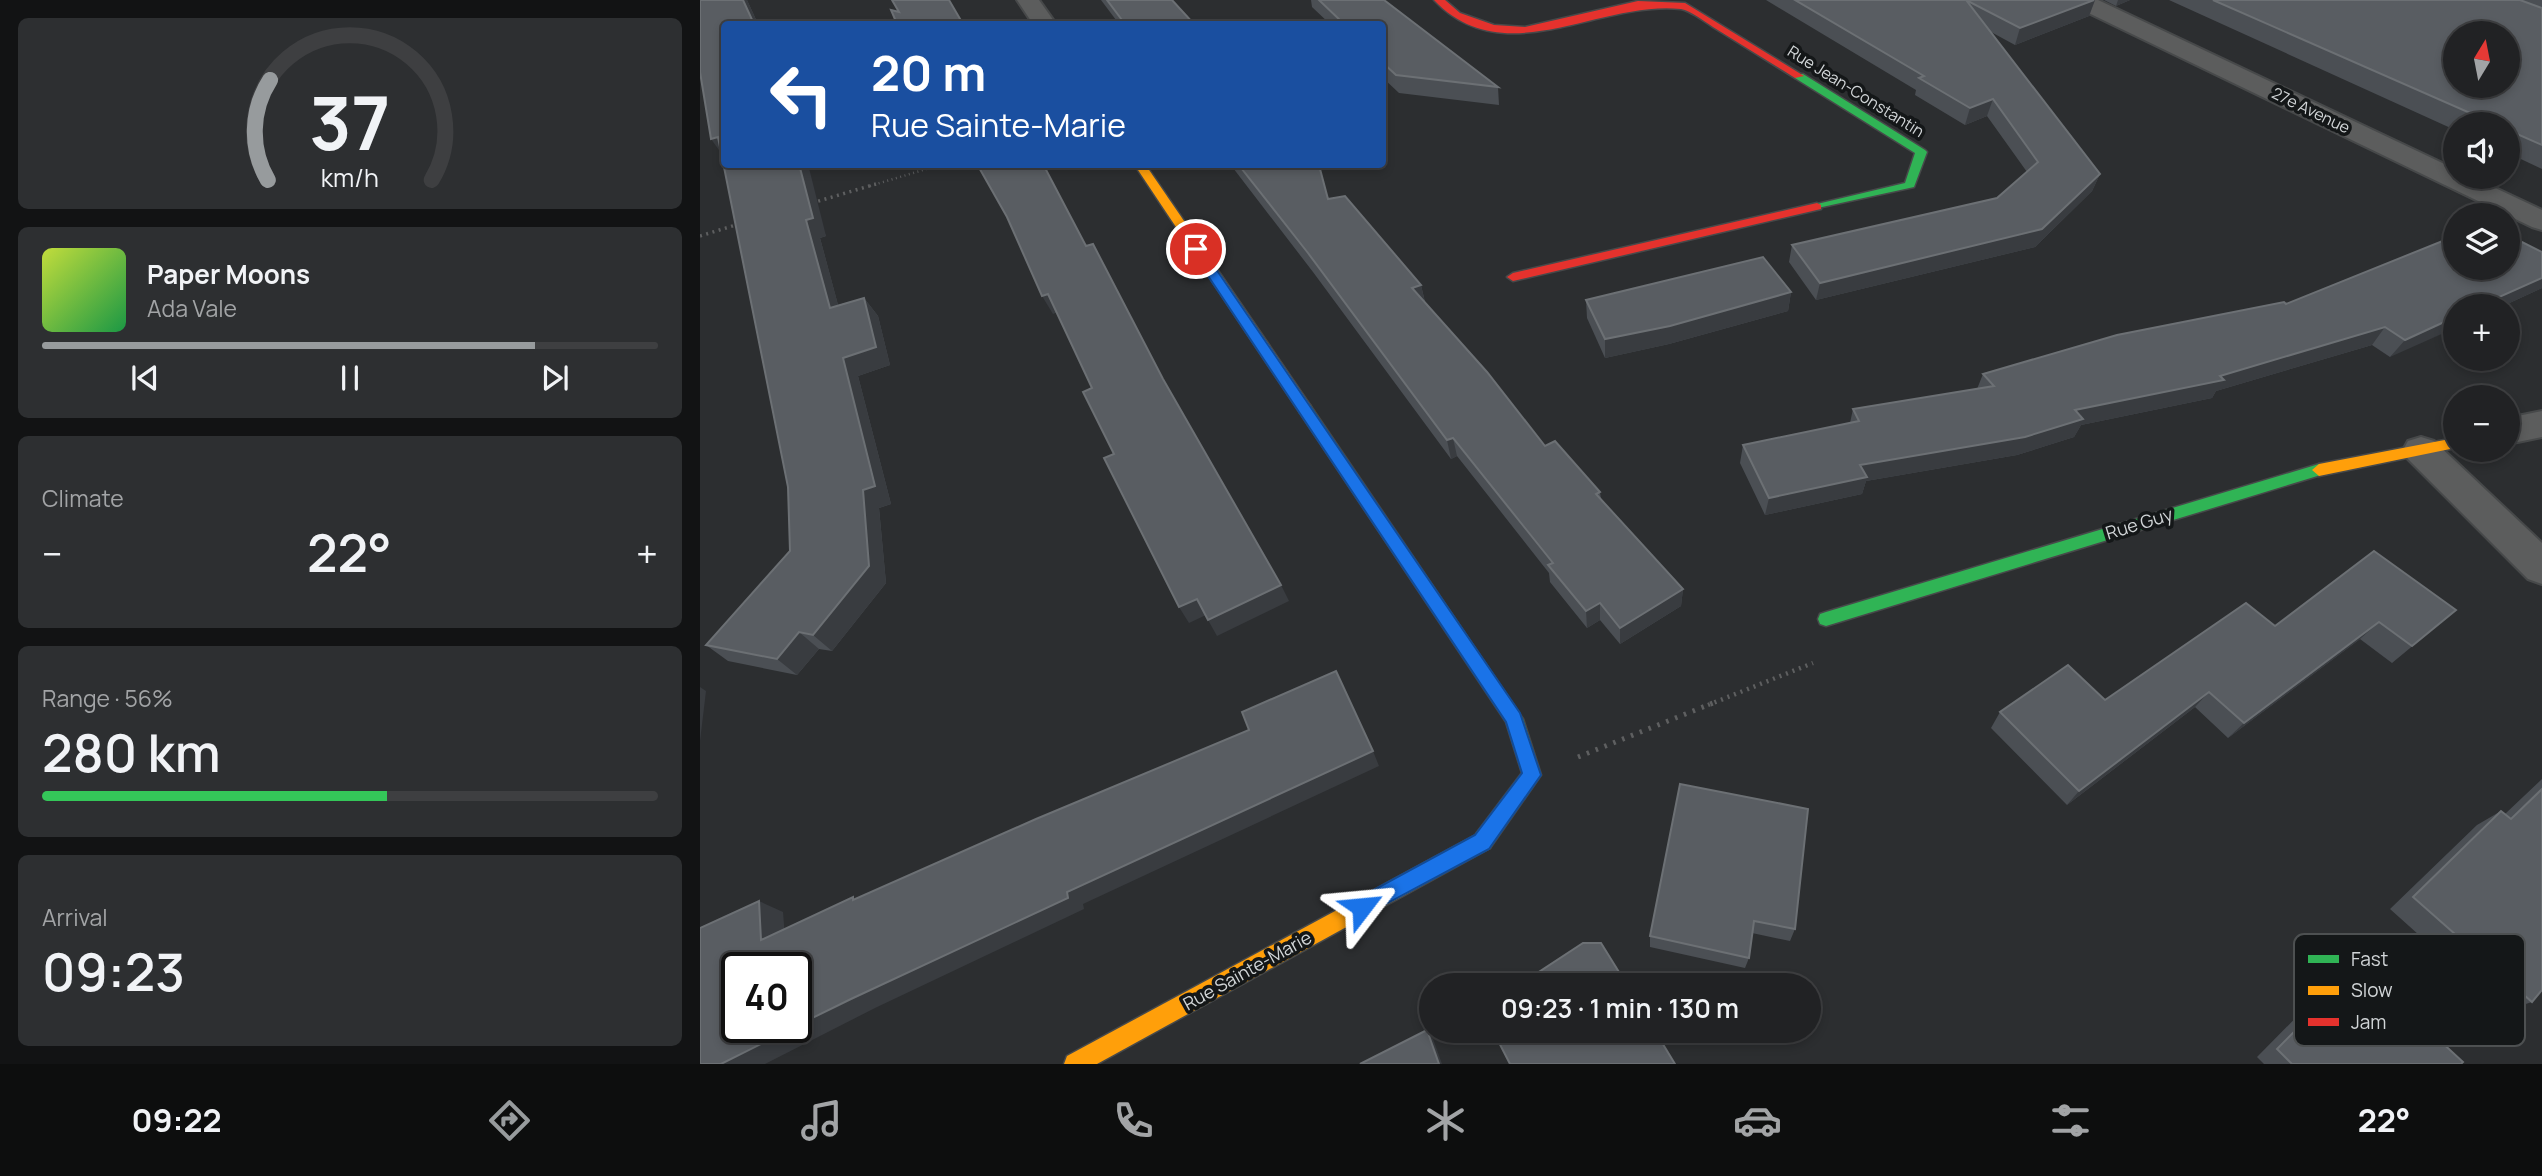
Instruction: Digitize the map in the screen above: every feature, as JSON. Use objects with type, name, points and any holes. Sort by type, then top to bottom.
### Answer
[{"type":"street","points":[[1027,0],[1042,21]]},
{"type":"street","name":"Rue Jean-Constantin","points":[[1439,0],[1457,15],[1493,28],[1525,30],[1639,4],[1685,6],[1922,152],[1910,186],[1513,276]]},
{"type":"street","name":"27e Avenue","points":[[2080,0],[2542,221]]},
{"type":"street","points":[[1142,168],[1514,719],[1532,775]]},
{"type":"street","points":[[2520,429],[2542,424]]},
{"type":"street","points":[[2438,447],[2542,568]]},
{"type":"street","name":"Rue Guy","points":[[1826,619],[2297,475],[2438,447]]},
{"type":"street","name":"Rue Sainte-Marie","points":[[1075,1064],[1482,842],[1532,775]]},
{"type":"path","points":[[802,206],[930,168]]},
{"type":"path","points":[[700,236],[751,221]]},
{"type":"path","points":[[1532,775],[1813,664],[1826,619]]},
{"type":"building","points":[[700,0],[743,0],[753,21],[721,21],[721,152],[718,137],[711,139],[700,72]]},
{"type":"building","points":[[892,0],[949,0],[961,21],[896,21],[891,10],[899,12]]},
{"type":"building","points":[[1107,0],[1172,0],[1191,21],[1123,21]]},
{"type":"building","points":[[1319,0],[1384,0],[1498,87],[1396,75],[1386,66],[1386,21],[1341,21]]},
{"type":"building","points":[[1795,0],[1966,0],[2100,174],[2042,229],[1820,283],[1792,245],[1997,198],[2038,162],[1993,99],[1970,108],[1919,78],[1924,76]]},
{"type":"building","points":[[1966,0],[2094,0],[2020,28]]},
{"type":"building","points":[[2213,0],[2520,0],[2542,8],[2542,145],[2520,135],[2520,112],[2468,112]]},
{"type":"building","points":[[724,168],[800,168],[813,218],[806,220],[830,308],[864,298],[876,347],[843,358],[875,486],[863,490],[869,566],[813,635],[799,632],[777,659],[706,645],[790,551],[788,487]]},
{"type":"building","points":[[979,168],[1045,168],[1086,246],[1093,244],[1163,379],[1281,585],[1208,620],[1197,599],[1179,607],[1104,458],[1114,454],[1083,392],[1092,388],[1048,294],[1042,296],[1007,217]]},
{"type":"building","points":[[1241,168],[1319,168],[1328,199],[1345,196],[1421,285],[1412,288],[1487,372],[1545,446],[1555,441],[1600,492],[1596,494],[1683,589],[1620,628],[1600,603],[1586,611],[1548,565],[1553,563],[1453,438],[1447,440]]},
{"type":"building","points":[[2443,241],[2443,280],[2520,280],[2520,241],[2542,252],[2542,278],[2506,294],[2443,294],[2443,323],[2405,340],[2385,327],[2220,376],[2224,380],[2075,410],[2083,419],[2025,437],[1860,465],[1867,477],[1769,498],[1743,445],[1859,421],[1853,409],[1994,386],[1983,374],[2117,335],[2284,302],[2286,304]]},
{"type":"building","points":[[1763,257],[1791,292],[1670,326],[1605,339],[1586,300]]},
{"type":"building","points":[[2374,551],[2456,610],[2412,646],[2379,622],[2244,723],[2209,692],[2079,791],[2000,712],[2068,665],[2105,700],[2246,603],[2275,626]]},
{"type":"building","points":[[1336,671],[1373,751],[1067,892],[1068,898],[812,1018],[812,952],[721,952],[721,1043],[763,1043],[721,1064],[700,1064],[700,928],[759,901],[761,940],[853,897],[853,900],[1036,819],[1249,730],[1242,712]]},
{"type":"building","points":[[1680,784],[1808,809],[1795,929],[1754,921],[1749,958],[1650,936]]},
{"type":"building","points":[[2542,789],[2542,990],[2532,1002],[2525,996],[2525,934],[2455,934],[2413,897],[2501,811],[2511,819]]},
{"type":"building","points":[[1583,943],[1601,943],[1620,973],[1537,973]]},
{"type":"building","points":[[2294,1032],[2294,1046],[2446,1046],[2463,1062],[2292,1064],[2277,1049]]},
{"type":"building","points":[[1419,1034],[1419,1043],[1432,1043],[1439,1064],[1360,1064]]},
{"type":"building","points":[[1499,1043],[1662,1043],[1675,1064],[1510,1064]]},
{"type":"traffic: fast","points":[[1799,76],[1921,152],[1910,185],[1817,207]]},
{"type":"traffic: fast","points":[[1305,409],[1514,719],[1532,775],[1483,841]]},
{"type":"traffic: fast","points":[[1826,619],[2319,470]]},
{"type":"traffic: slow","points":[[1142,168],[1305,409]]},
{"type":"traffic: slow","points":[[2319,470],[2443,445]]},
{"type":"traffic: slow","points":[[1075,1064],[1483,841]]},
{"type":"traffic: jam","points":[[1439,0],[1457,15],[1493,28],[1525,30],[1638,4],[1685,6],[1799,76]]},
{"type":"traffic: jam","points":[[1513,277],[1817,207]]},
{"type":"route","points":[[1196,249],[1514,719],[1532,775],[1482,842],[1362,907]]}]
